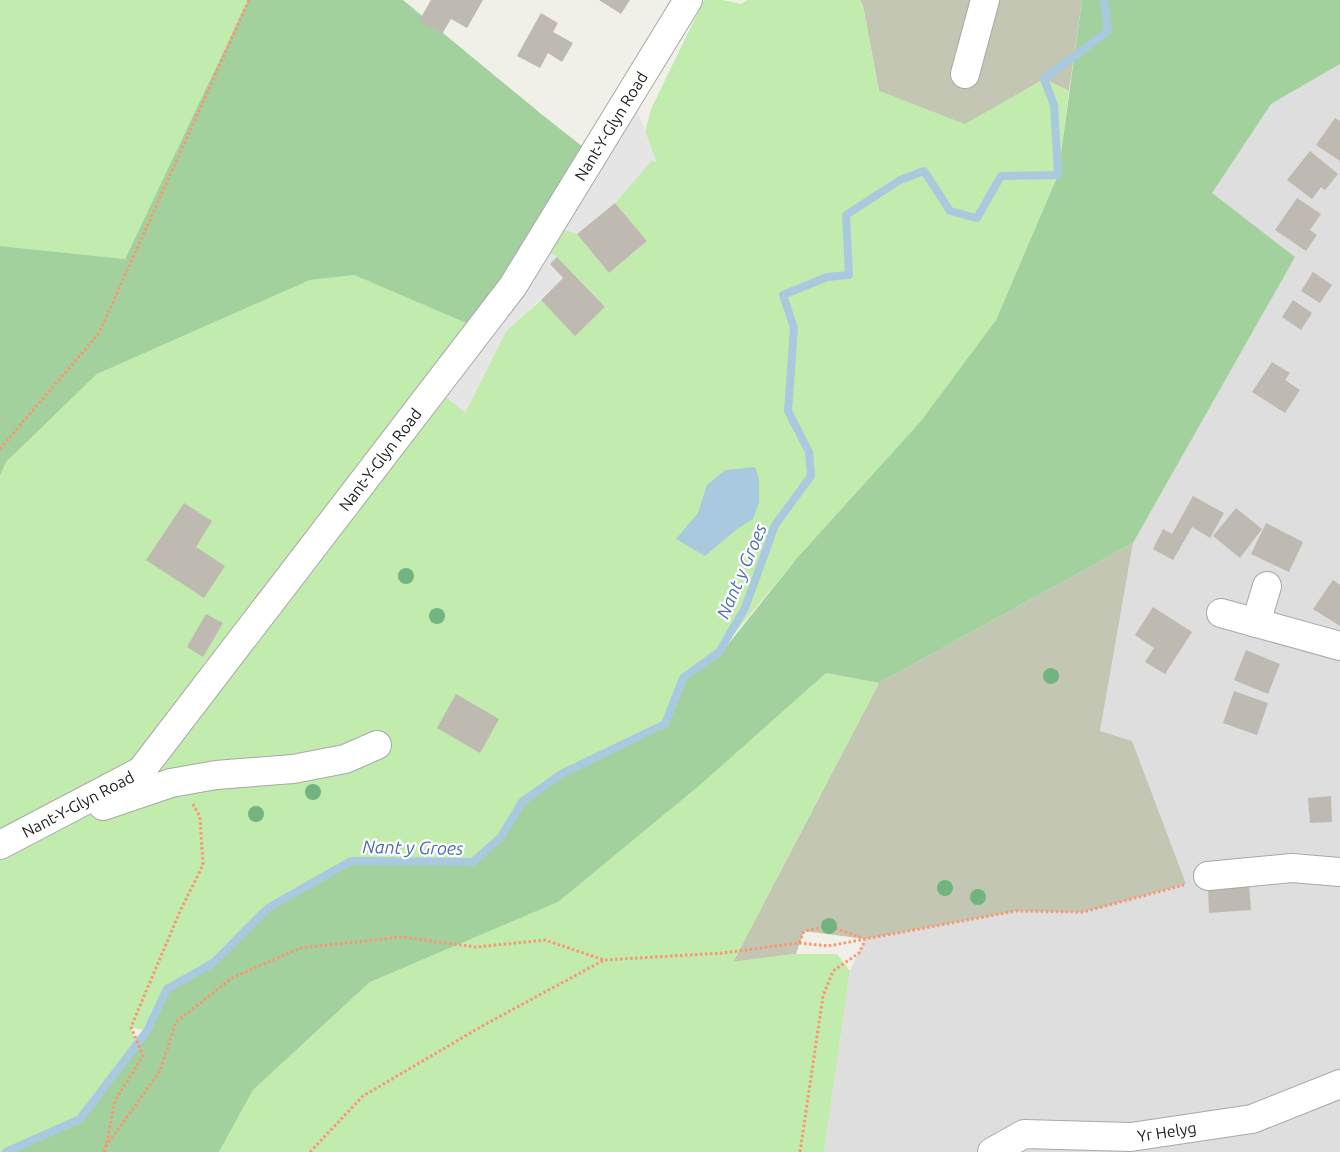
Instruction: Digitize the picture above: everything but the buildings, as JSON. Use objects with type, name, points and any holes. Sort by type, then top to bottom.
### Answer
[{"type":"street","name":"Nant-Y-Glyn Road","points":[[0,845],[140,771],[513,286],[688,0]]},
{"type":"street","points":[[965,74],[985,0]]},
{"type":"street","points":[[1256,623],[1267,586]]},
{"type":"street","points":[[1221,613],[1340,646]]},
{"type":"street","points":[[26,832],[171,783],[216,775],[293,769],[345,759],[378,745]]},
{"type":"street","points":[[1208,876],[1292,868],[1340,872]]},
{"type":"street","name":"Yr Helyg","points":[[992,1152],[1024,1134],[1130,1137],[1252,1119],[1340,1084]]},
{"type":"path","points":[[0,449],[99,333],[249,0]]},
{"type":"path","points":[[104,1152],[115,1101],[143,1056],[131,1027],[177,917],[203,865],[200,817],[192,802],[186,802]]},
{"type":"path","points":[[106,1146],[160,1071],[176,1022],[232,978],[300,948],[400,937],[476,947],[545,940],[604,960],[723,952],[799,943],[828,946],[1016,911],[1083,912],[1172,889],[1208,876]]},
{"type":"path","points":[[799,943],[804,931],[829,926],[865,939]]},
{"type":"path","points":[[800,1152],[823,996],[832,971],[859,953],[865,939]]},
{"type":"path","points":[[310,1152],[363,1096],[484,1025],[604,960]]},
{"type":"shaded area","points":[[860,0],[1082,0],[1069,91],[1044,79],[965,125],[879,91],[863,6]]},
{"type":"shaded area","points":[[1340,64],[1340,1152],[824,1152],[850,971],[865,939],[1016,911],[1100,731],[1133,543],[1294,258],[1211,193],[1271,104]]},
{"type":"shaded area","points":[[631,93],[657,163],[652,160],[615,203],[577,234],[550,225]]},
{"type":"shaded area","points":[[539,244],[557,257],[550,264],[563,278],[506,331],[465,413],[434,387]]},
{"type":"shaded area","points":[[1133,543],[1100,731],[1132,741],[1186,884],[1083,912],[1016,911],[865,939],[804,931],[796,954],[733,962],[879,683]]},
{"type":"green space","points":[[0,0],[248,0],[125,259],[0,246]]},
{"type":"green space","points":[[248,0],[403,0],[593,155],[480,329],[354,275],[310,280],[97,374],[6,462],[0,476],[0,246],[125,259]]},
{"type":"green space","points":[[704,0],[722,0],[741,4],[748,0],[860,0],[863,6],[879,91],[965,124],[1044,79],[1069,91],[1058,175],[996,320],[921,421],[797,558],[719,652],[683,678],[665,724],[561,774],[522,802],[501,837],[473,862],[351,861],[268,908],[213,963],[167,989],[147,1031],[131,1027],[136,1044],[80,1119],[6,1152],[0,1152],[0,476],[6,462],[97,374],[310,280],[354,275],[480,329],[465,413],[506,331],[541,300],[575,335],[605,307],[557,257],[539,244],[550,225],[577,234],[609,273],[647,241],[615,203],[652,160],[656,162],[645,132],[651,109]]},
{"type":"green space","points":[[1082,0],[1340,0],[1340,64],[1271,104],[1212,193],[1295,257],[1133,543],[879,683],[826,673],[701,784],[558,902],[370,982],[253,1090],[219,1152],[6,1152],[80,1119],[147,1031],[167,989],[213,963],[268,908],[351,861],[473,862],[501,837],[522,802],[547,784],[665,724],[683,678],[719,652],[722,646],[726,647],[797,558],[921,421],[996,320],[1058,175]]},
{"type":"green space","points":[[826,673],[879,683],[733,962],[796,954],[837,954],[850,971],[824,1152],[219,1152],[253,1090],[370,982],[558,902]]},
{"type":"water","points":[[755,467],[759,478],[759,503],[753,519],[737,529],[705,556],[676,539],[698,513],[707,485],[725,470]]},
{"type":"waterway","name":"Nant y Groes","points":[[6,1152],[80,1119],[147,1031],[167,989],[213,963],[268,908],[351,861],[473,862],[501,837],[522,802],[561,774],[665,724],[683,678],[719,652],[745,608],[775,525],[811,476],[809,452],[788,411],[794,328],[783,295],[827,277],[849,275],[846,215],[900,180],[924,171],[950,211],[977,218],[1001,176],[1058,175],[1054,105],[1044,79],[1108,31],[1104,0]]}]
